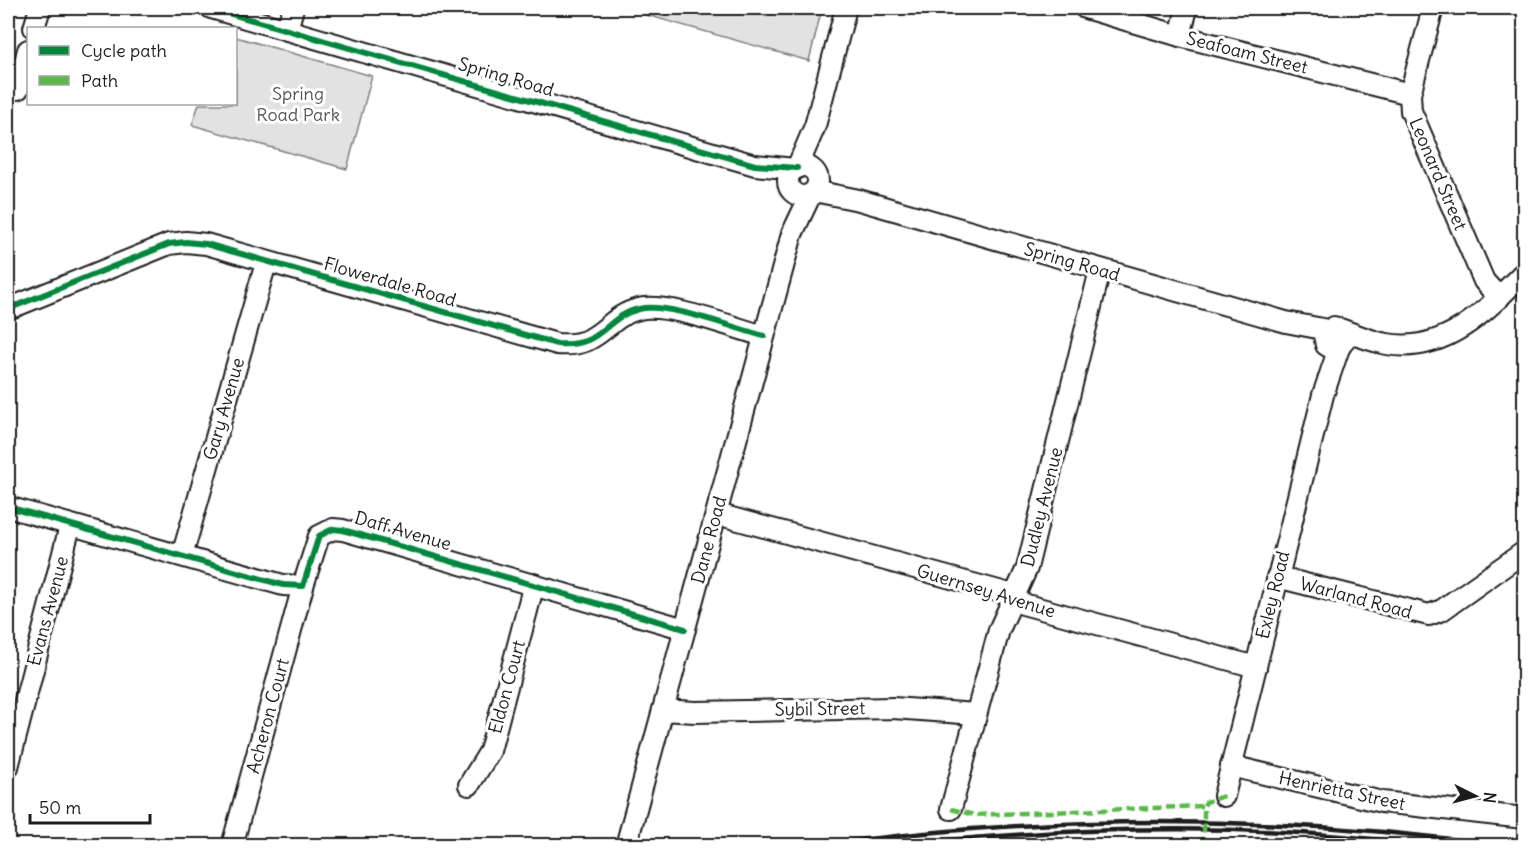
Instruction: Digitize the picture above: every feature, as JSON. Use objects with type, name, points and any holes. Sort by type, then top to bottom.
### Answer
[{"type":"street","points":[[34,27],[40,8]]},
{"type":"street","name":"Spring Road","points":[[211,8],[755,165],[859,200],[1286,322],[1334,340]]},
{"type":"street","points":[[287,30],[293,8]]},
{"type":"street","name":"Dane Road","points":[[626,846],[792,234],[815,126],[846,8]]},
{"type":"street","name":"Seafoam Street","points":[[1085,8],[1180,36],[1410,94]]},
{"type":"street","points":[[1180,36],[1187,8]]},
{"type":"street","name":"Leonard Street","points":[[1433,8],[1410,94],[1413,118],[1484,281],[1499,298]]},
{"type":"street","points":[[18,89],[27,54]]},
{"type":"street","name":"Flowerdale Road","points":[[8,309],[178,242],[206,244],[266,263],[557,344],[572,345],[591,340],[630,312],[647,308],[666,309],[765,336]]},
{"type":"street","name":"Gary Avenue","points":[[182,556],[266,263]]},
{"type":"street","name":"Dudley Avenue","points":[[951,809],[999,630],[1027,568],[1101,270]]},
{"type":"street","points":[[1334,340],[1420,344],[1448,336],[1474,321],[1524,272]]},
{"type":"street","name":"Exley Road","points":[[1224,796],[1323,394],[1334,340]]},
{"type":"street","points":[[8,507],[272,583],[303,586]]},
{"type":"street","name":"Guernsey Avenue","points":[[717,514],[1006,593],[1023,604],[1256,667]]},
{"type":"street","name":"Evans Avenue","points":[[9,758],[70,526]]},
{"type":"street","name":"Daff Avenue","points":[[303,586],[315,542],[319,536],[333,529],[534,584],[685,629]]},
{"type":"street","name":"Warland Road","points":[[1277,577],[1429,615],[1442,610],[1524,552]]},
{"type":"street","name":"Eldon Court","points":[[469,784],[490,752],[534,584]]},
{"type":"street","name":"Acheron Court","points":[[232,846],[303,586]]},
{"type":"street","name":"Sybil Street","points":[[663,710],[695,712],[910,708],[976,714]]},
{"type":"street","name":"Henrietta Street","points":[[1231,766],[1382,802],[1524,818]]},
{"type":"green space","points":[[622,8],[822,8],[809,61]]},
{"type":"green space","name":"Spring Road Park","points":[[237,37],[372,76],[347,169],[192,125],[199,105],[237,105]]},
{"type":"railway","points":[[815,846],[987,828],[1160,822],[1332,828],[1504,846]]},
{"type":"railway","points":[[887,846],[1021,834],[1158,830],[1296,833],[1430,846]]},
{"type":"marked path","points":[[1204,846],[1204,806],[1206,802],[1224,796]]},
{"type":"marked path","points":[[951,809],[974,815],[1204,806]]},
{"type":"cycle path","points":[[211,8],[755,165],[797,168]]},
{"type":"cycle path","points":[[8,309],[169,244],[186,242],[206,244],[557,344],[584,341],[594,337],[627,313],[651,308],[683,312],[764,336]]},
{"type":"cycle path","points":[[8,507],[283,585],[303,586],[319,536],[333,529],[343,530],[685,629]]}]
